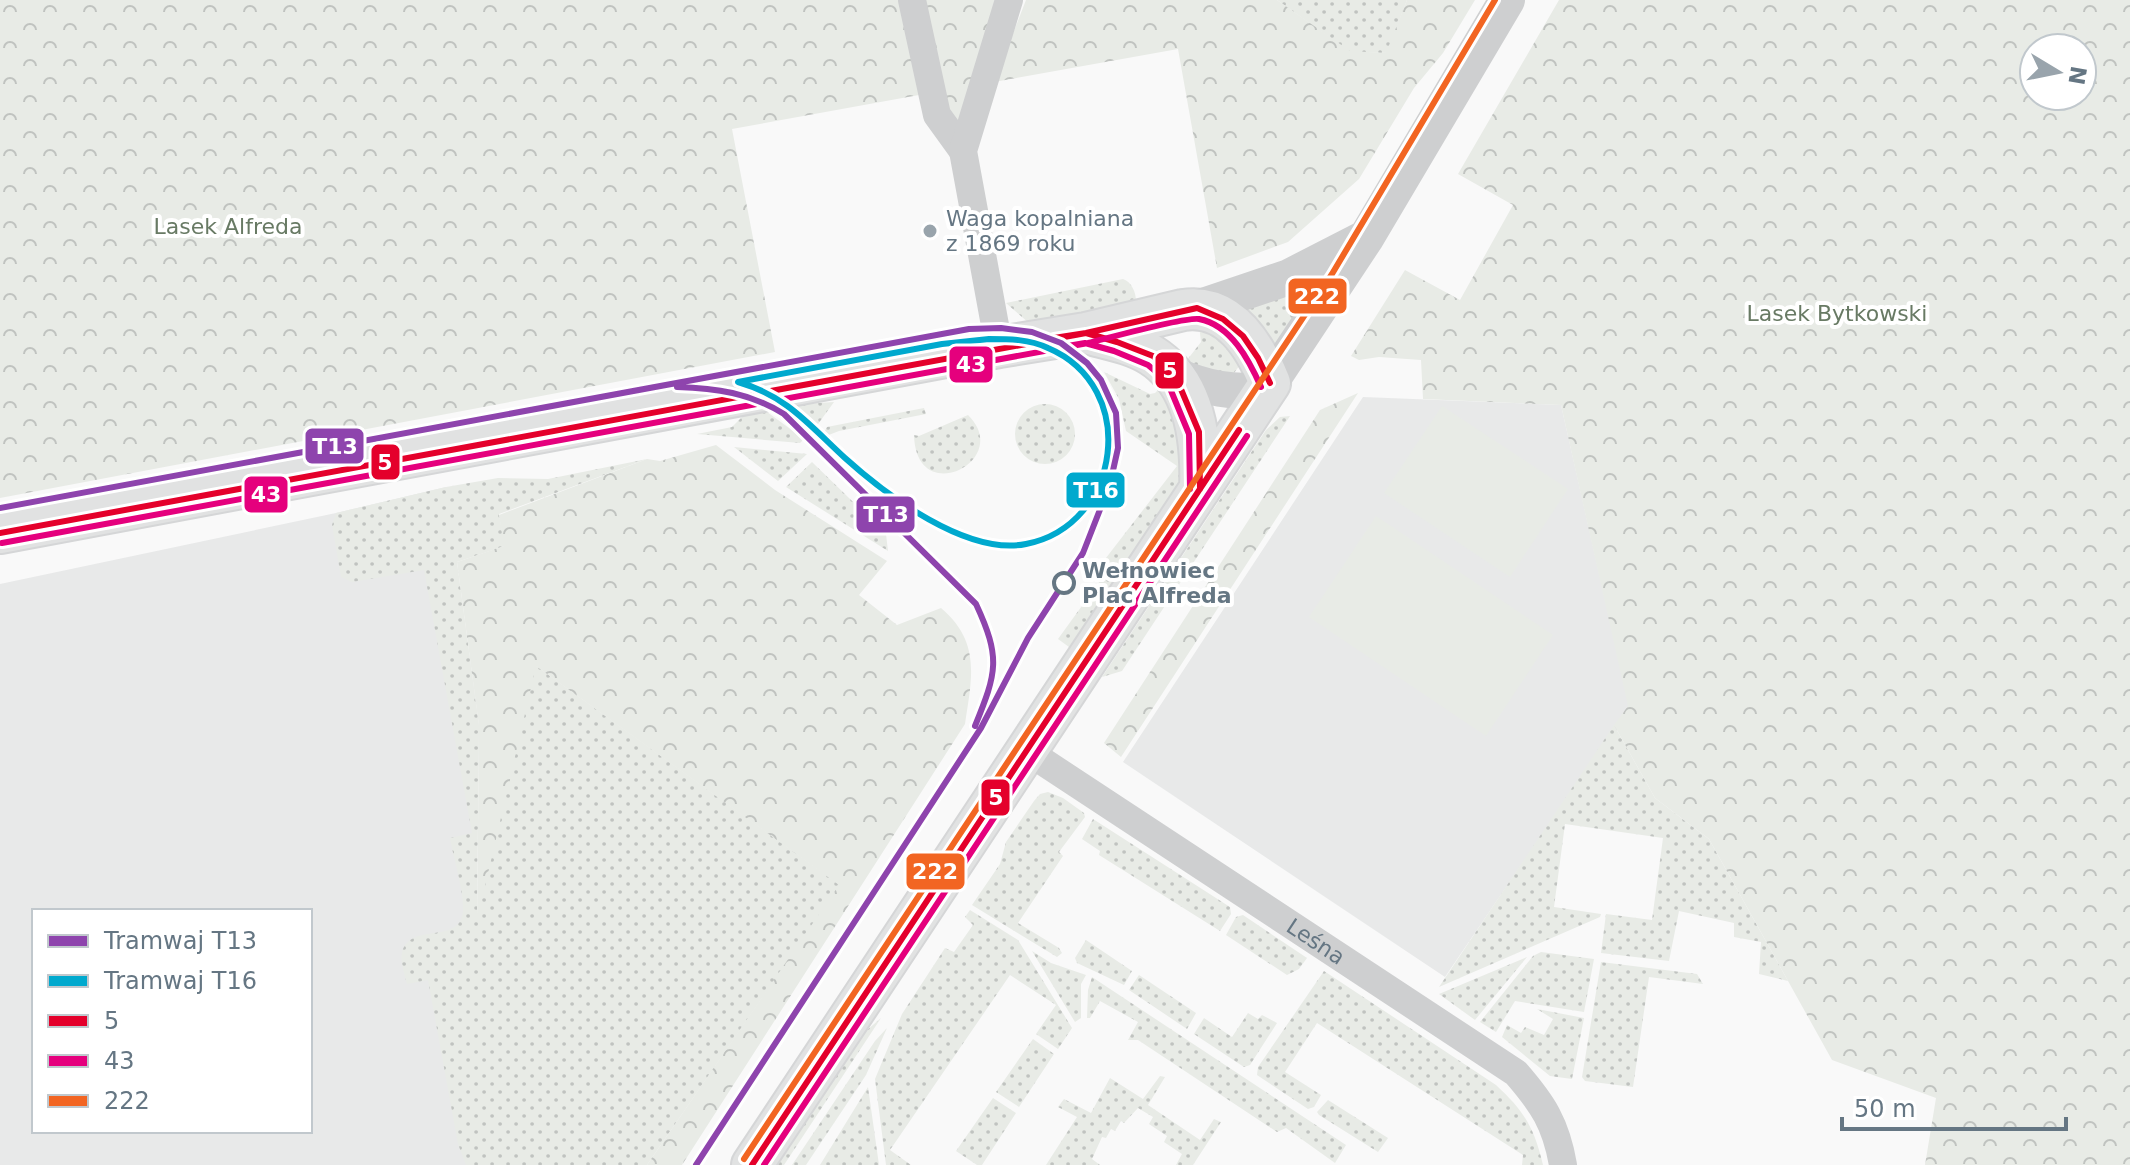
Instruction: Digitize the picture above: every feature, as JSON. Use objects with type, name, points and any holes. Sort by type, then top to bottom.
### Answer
[{"type":"main road","points":[[0,533],[1086,333],[1197,308],[1214,312],[1228,320],[1258,354],[1268,386],[752,1165]]},
{"type":"main road","points":[[1086,333],[1144,351],[1175,375],[1199,432],[1200,489]]},
{"type":"street","points":[[912,0],[937,115],[963,151],[999,347]]},
{"type":"street","points":[[963,151],[1009,0]]},
{"type":"street","points":[[1175,375],[1217,390],[1249,392],[1268,386],[1366,238],[1507,0]]},
{"type":"street","points":[[1197,308],[1289,277],[1366,238]]},
{"type":"street","name":"Leśna","points":[[1027,751],[1516,1073],[1543,1105],[1558,1137],[1563,1165]]},
{"type":"shaded area","points":[[1363,397],[1561,405],[1629,706],[1445,977],[1123,762]]},
{"type":"shaded area","points":[[446,487],[479,726],[472,1165],[0,1165],[0,584]]},
{"type":"green space","name":"Lasek Alfreda","points":[[0,0],[900,0],[919,95],[732,129],[775,352],[0,498]]},
{"type":"green space","points":[[921,0],[1010,0],[960,128],[943,102]]},
{"type":"green space","points":[[1026,0],[1277,0],[1350,51],[1386,53],[1407,0],[1475,0],[1443,53],[1414,88],[1359,179],[1288,242],[1217,268],[1178,49],[994,82]]},
{"type":"green space","points":[[1277,0],[1407,0],[1387,53],[1350,52]]},
{"type":"green space","name":"Lasek Bytkowski","points":[[1559,0],[2130,0],[2130,1165],[1925,1165],[1936,1098],[1832,1060],[1709,839],[1655,798],[1614,725],[1628,706],[1561,405],[1423,399],[1421,360],[1379,357],[1359,360],[1351,356],[1405,270],[1460,300],[1513,205],[1458,174]]},
{"type":"green space","points":[[1123,279],[1134,291],[1136,301],[1131,305],[1030,324],[1006,303]]},
{"type":"green space","points":[[1320,280],[1272,352],[1239,309]]},
{"type":"green space","points":[[1199,325],[1222,334],[1240,365],[1231,377],[1195,367],[1187,360],[1201,342]]},
{"type":"green space","points":[[1104,372],[1150,394],[1161,387],[1176,408],[1185,450],[1177,491],[1069,647],[1058,639],[1105,574],[1099,567],[1177,466],[1126,431],[1119,399]]},
{"type":"green space","points":[[1358,393],[1121,757],[1104,743],[1320,410]]},
{"type":"green space","points":[[834,402],[813,431],[786,405]]},
{"type":"green space","points":[[1045,404],[1066,413],[1075,434],[1066,455],[1045,464],[1024,455],[1015,434],[1024,413]]},
{"type":"green space","points":[[1442,406],[1568,489],[1510,577],[1384,493]]},
{"type":"green space","points":[[924,408],[926,414],[839,431],[821,438],[827,427]]},
{"type":"green space","points":[[763,409],[804,439],[800,443],[697,434],[732,427],[748,411]]},
{"type":"green space","points":[[968,415],[979,432],[979,448],[972,461],[959,470],[944,473],[930,470],[919,458],[914,435],[919,436]]},
{"type":"green space","points":[[1290,416],[1122,671],[1102,677],[1266,430],[1280,417]]},
{"type":"green space","points":[[716,445],[775,490],[887,561],[859,595],[897,625],[941,608],[963,634],[968,647],[970,691],[965,724],[682,1165],[647,1165],[839,885],[536,666],[477,921],[479,726],[457,562],[504,546],[499,515],[647,459],[660,461]]},
{"type":"green space","points":[[734,447],[807,454],[778,481]]},
{"type":"green space","points":[[647,459],[499,514],[505,546],[457,562],[479,726],[477,915],[535,665],[840,885],[647,1165],[466,1165],[458,1144],[428,980],[407,984],[402,960],[406,944],[413,938],[450,929],[462,917],[461,890],[450,838],[472,833],[424,570],[352,582],[341,577],[332,525],[336,513],[446,487],[498,478],[548,479]]},
{"type":"green space","points":[[812,462],[886,534],[888,551],[786,487]]},
{"type":"green space","points":[[1376,516],[1553,635],[1486,736],[1309,617]]},
{"type":"green space","points":[[1614,725],[1655,798],[1709,839],[1788,981],[1759,974],[1761,942],[1734,937],[1734,923],[1679,911],[1669,961],[1601,953],[1606,914],[1652,920],[1663,838],[1565,824],[1554,907],[1601,914],[1600,917],[1439,987]]},
{"type":"green space","points":[[1048,792],[1063,798],[1085,817],[1059,852],[1063,856],[1018,923],[1059,948],[1062,953],[1057,957],[972,905],[1000,864],[1006,842],[1034,801],[1040,794]]},
{"type":"green space","points":[[1093,819],[1230,907],[1231,914],[1220,931],[1099,855],[1100,851],[1082,839]]},
{"type":"green space","points":[[970,910],[1018,940],[1072,1028],[1058,1049],[1036,1034],[1056,1005],[1010,975],[890,1150],[911,1165],[886,1165],[875,1079],[902,1014],[945,948],[954,952],[973,925],[965,917]]},
{"type":"green space","points":[[1243,915],[1307,958],[1299,969],[1287,975],[1226,935],[1236,917]]},
{"type":"green space","points":[[1086,940],[1132,971],[1124,985],[1077,963],[1075,958]]},
{"type":"green space","points":[[1032,951],[1051,963],[1086,975],[1081,984],[1081,1018],[1075,1022]]},
{"type":"green space","points":[[1541,952],[1594,959],[1584,1012],[1515,1001],[1496,1032],[1480,1022],[1533,956]]},
{"type":"green space","points":[[1527,957],[1475,1020],[1439,994]]},
{"type":"green space","points":[[1601,962],[1697,974],[1703,984],[1649,977],[1633,1087],[1585,1081],[1582,1077]]},
{"type":"green space","points":[[1324,971],[1496,1085],[1527,1120],[1543,1165],[1522,1165],[1523,1155],[1317,1023],[1285,1072],[1321,1095],[1314,1107],[1308,1109],[1257,1075],[1258,1067]]},
{"type":"green space","points":[[1139,975],[1196,1013],[1187,1029],[1129,990]]},
{"type":"green space","points":[[1092,977],[1346,1145],[1335,1163],[1286,1128],[1277,1132],[1138,1040],[1128,1040],[1138,1022],[1100,1001],[1087,1018]]},
{"type":"green space","points":[[1537,1009],[1584,1018],[1572,1079],[1550,1076],[1502,1037],[1507,1025],[1521,1033],[1525,1027],[1544,1035],[1553,1019]]},
{"type":"green space","points":[[1248,1013],[1258,1019],[1262,1015],[1277,1023],[1250,1065],[1244,1067],[1194,1034],[1204,1018],[1232,1037]]},
{"type":"green space","points":[[881,1018],[784,1165],[774,1165],[859,1037]]},
{"type":"green space","points":[[887,1028],[866,1075],[806,1165],[792,1165],[875,1041]]},
{"type":"green space","points":[[1033,1039],[1054,1054],[1019,1107],[996,1092]]},
{"type":"green space","points":[[1160,1076],[1165,1077],[1148,1105],[1200,1140],[1214,1119],[1221,1122],[1193,1165],[1176,1165],[1182,1154],[1164,1142],[1167,1136],[1149,1124],[1153,1117],[1138,1108],[1124,1123],[1121,1121],[1115,1131],[1111,1129],[1106,1138],[1102,1137],[1092,1159],[1100,1165],[1046,1165],[1077,1117],[1058,1107],[1064,1099],[1091,1113],[1110,1078],[1143,1099]]},
{"type":"green space","points":[[868,1087],[879,1165],[820,1165]]},
{"type":"green space","points":[[993,1098],[1016,1113],[982,1165],[977,1165],[956,1151]]},
{"type":"green space","points":[[1328,1100],[1388,1138],[1378,1152],[1319,1115],[1317,1112]]},
{"type":"tram line","name":"T13","points":[[0,508],[969,329],[1001,328],[1032,332],[1061,343],[1087,363],[1101,380],[1116,413],[1118,448],[1110,484],[1083,553],[1028,638],[981,728],[696,1165]]},
{"type":"tram line","name":"T16","points":[[989,339],[1019,340],[1041,345],[1077,367],[1097,392],[1107,422],[1108,454],[1099,484],[1083,511],[1058,532],[1026,544],[1003,545],[979,541],[929,519],[882,489],[784,403],[738,382],[942,344],[989,339]]},
{"type":"tram line","name":"T13","points":[[677,387],[732,393],[784,414],[976,604],[989,638],[993,665],[988,692],[975,726]]},
{"type":"transit line","name":"222","points":[[744,1159],[1332,274],[1495,0]]},
{"type":"transit line","name":"5","points":[[0,533],[1086,333],[1197,308],[1223,319],[1243,336],[1270,383]]},
{"type":"transit line","name":"43","points":[[2,543],[1088,343],[1190,319],[1210,323],[1230,336],[1245,355],[1261,387]]},
{"type":"transit line","name":"5","points":[[1054,338],[1086,333],[1117,342],[1153,356],[1175,375],[1199,432],[1200,489]]},
{"type":"transit line","name":"43","points":[[1056,348],[1085,343],[1114,351],[1148,365],[1167,381],[1189,434],[1190,489]]},
{"type":"transit line","name":"5","points":[[752,1165],[1239,430]]},
{"type":"transit line","name":"43","points":[[764,1165],[1247,436]]},
{"type":"place","name":"Waga kopalniana z 1869 roku","points":[[930,231]]},
{"type":"place","name":"Wełnowiec Plac Alfreda","points":[[1064,583]]}]
